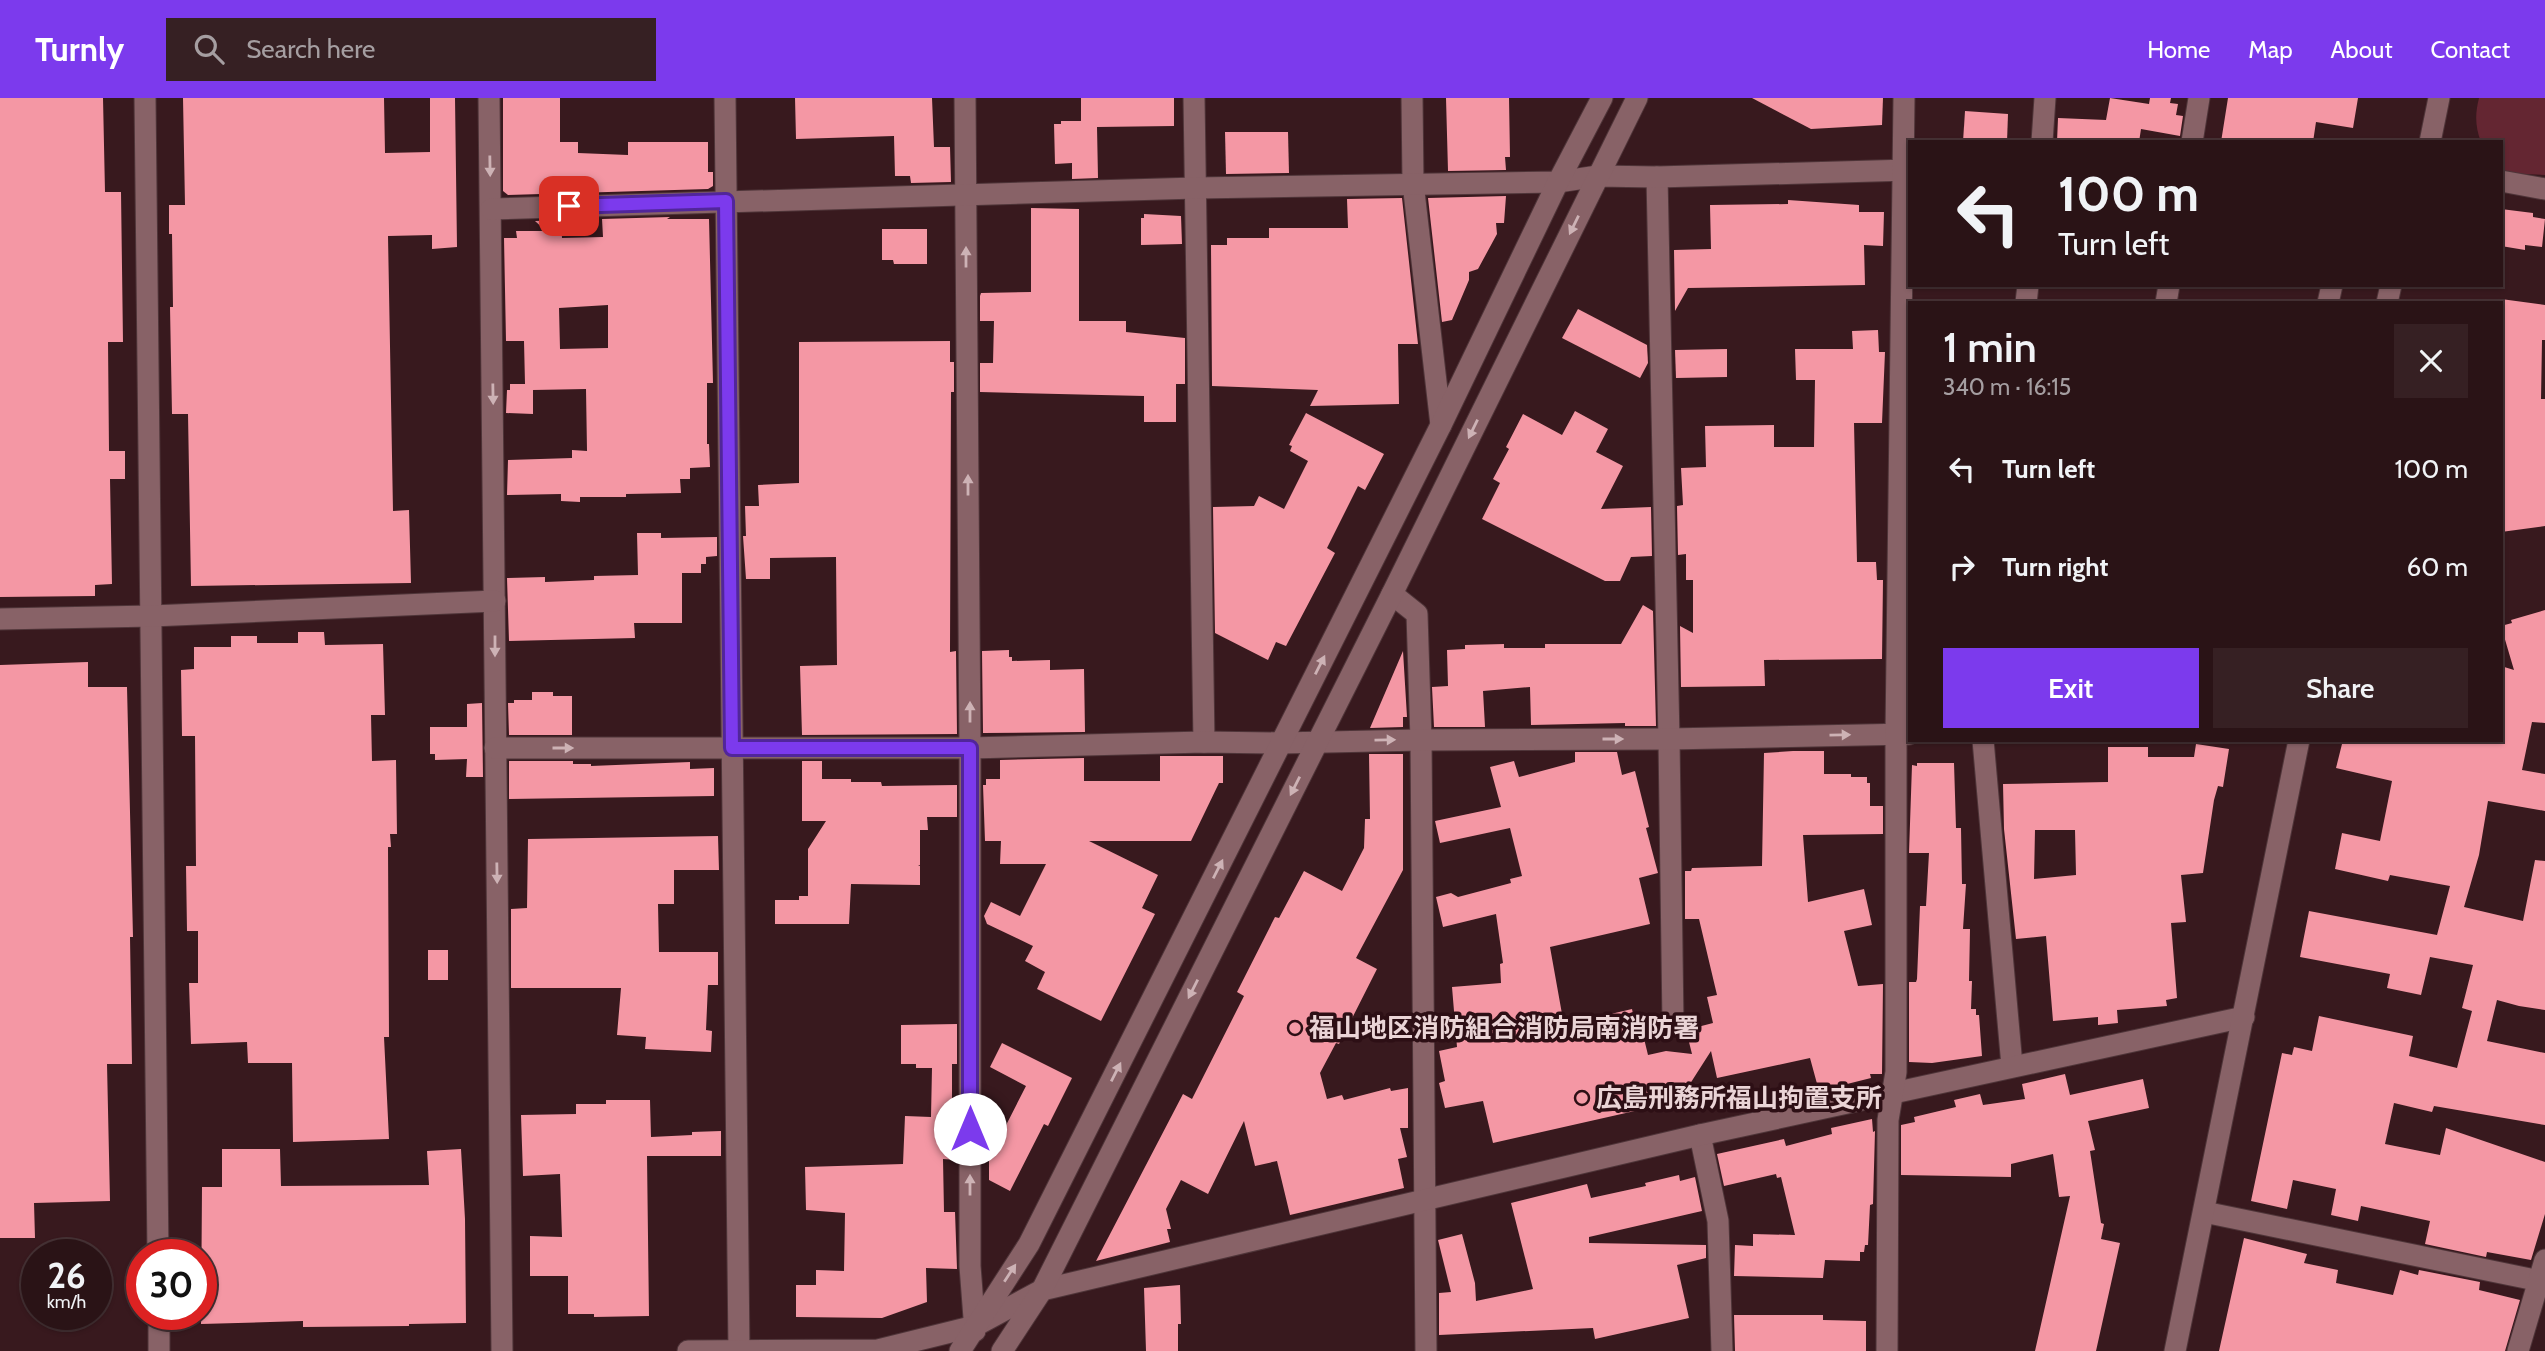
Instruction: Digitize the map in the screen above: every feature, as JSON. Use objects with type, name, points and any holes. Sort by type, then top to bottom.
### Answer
[{"type":"street","points":[[145,98],[158,1239]]},
{"type":"street","points":[[489,98],[502,1351]]},
{"type":"street","points":[[725,98],[739,1350]]},
{"type":"street","points":[[965,98],[970,748],[970,1252],[974,1351]]},
{"type":"street","points":[[1194,98],[1205,742]]},
{"type":"street","points":[[1412,98],[1413,183],[1441,425]]},
{"type":"street","points":[[960,1351],[1029,1244],[1441,425],[1558,182],[1602,98]]},
{"type":"street","points":[[1002,1351],[1042,1290],[1392,594],[1637,98]]},
{"type":"street","points":[[1887,1351],[1888,1120],[1896,1072],[1903,734],[1906,170],[1904,98]]},
{"type":"street","points":[[2042,140],[2045,98]]},
{"type":"street","points":[[2192,140],[2199,98]]},
{"type":"street","points":[[2430,140],[2438,98]]},
{"type":"street","points":[[491,209],[1196,188],[1558,182],[1598,176],[1657,177],[1906,170]]},
{"type":"street","points":[[1657,177],[1673,1024]]},
{"type":"street","points":[[2503,181],[2545,189]]},
{"type":"street","points":[[1392,594],[1417,614],[1422,740],[1426,1351]]},
{"type":"street","points":[[0,619],[152,616],[495,601]]},
{"type":"street","points":[[495,748],[970,748],[1205,742],[1669,739],[1903,734]]},
{"type":"street","points":[[1983,742],[2012,1066]]},
{"type":"street","points":[[2175,1351],[2299,742]]},
{"type":"street","points":[[688,1351],[878,1350],[975,1326],[1042,1290],[1700,1135],[2244,1017]]},
{"type":"street","points":[[1700,1135],[1718,1221],[1722,1351]]},
{"type":"street","points":[[2204,1212],[2543,1274],[2518,1351]]},
{"type":"street","points":[[159,1330],[159,1351]]},
{"type":"shaded area","points":[[2479,98],[2545,98],[2545,175],[2503,173],[2503,140],[2480,140],[2476,120]]},
{"type":"building","points":[[0,98],[103,98],[105,192],[121,192],[123,342],[108,342],[109,451],[125,451],[125,479],[110,479],[112,584],[95,585],[95,596],[0,597]]},
{"type":"building","points":[[183,98],[384,98],[385,153],[430,152],[430,98],[455,98],[457,247],[432,249],[432,235],[388,236],[393,511],[409,510],[411,583],[191,586],[188,414],[172,414],[170,307],[173,307],[169,205],[185,205]]},
{"type":"building","points":[[503,98],[560,98],[560,142],[578,142],[578,153],[628,155],[628,142],[708,142],[708,172],[713,172],[713,186],[708,189],[508,195],[503,191]]},
{"type":"building","points":[[795,98],[932,98],[934,147],[950,147],[951,182],[911,183],[910,176],[895,176],[894,136],[796,139]]},
{"type":"building","points":[[1081,98],[1174,98],[1174,126],[1097,127],[1098,178],[1072,179],[1072,163],[1055,164],[1054,124],[1061,124],[1061,121],[1081,121]]},
{"type":"building","points":[[1446,98],[1509,98],[1510,157],[1505,157],[1506,170],[1448,171]]},
{"type":"building","points":[[1752,98],[1883,98],[1882,125],[1811,129]]},
{"type":"building","points":[[2110,98],[2149,104],[2150,98],[2171,98],[2170,103],[2178,104],[2176,115],[2183,116],[2180,136],[2141,129],[2139,140],[2057,140],[2058,118],[2106,120]]},
{"type":"building","points":[[2228,98],[2358,98],[2353,128],[2316,122],[2313,140],[2221,140]]},
{"type":"building","points":[[1965,111],[2008,114],[2007,140],[1963,140]]},
{"type":"building","points":[[1225,132],[1288,132],[1289,173],[1226,174]]},
{"type":"building","points":[[1506,196],[1504,223],[1496,223],[1497,234],[1478,269],[1469,272],[1469,280],[1452,320],[1442,322],[1428,198]]},
{"type":"building","points":[[1402,198],[1418,344],[1398,344],[1399,404],[1310,406],[1318,390],[1212,386],[1211,245],[1227,245],[1227,238],[1269,238],[1269,228],[1348,228],[1347,199]]},
{"type":"building","points":[[1788,200],[1859,205],[1859,212],[1884,212],[1883,246],[1864,245],[1865,285],[1688,288],[1675,311],[1674,250],[1711,249],[1710,205],[1788,204]]},
{"type":"building","points":[[1031,208],[1079,209],[1079,321],[1126,321],[1126,332],[1185,338],[1185,384],[1176,384],[1176,422],[1144,422],[1144,396],[980,392],[980,363],[993,363],[994,321],[980,321],[980,296],[981,293],[1031,292]]},
{"type":"building","points":[[2503,209],[2533,213],[2533,217],[2545,219],[2542,247],[2525,245],[2525,250],[2503,246]]},
{"type":"building","points":[[1144,214],[1181,216],[1182,244],[1141,245],[1141,218],[1144,218]]},
{"type":"building","points":[[602,219],[709,219],[713,383],[707,383],[707,444],[710,467],[690,468],[690,479],[680,479],[681,493],[580,497],[580,502],[561,501],[561,494],[507,495],[508,460],[572,458],[572,450],[587,451],[586,389],[533,390],[533,414],[506,413],[507,390],[510,390],[510,384],[525,384],[524,341],[506,341],[504,238],[517,238],[516,231],[546,231],[535,221],[561,220],[562,238],[603,237]],"holes":[[[608,305],[608,348],[560,349],[559,308]]]},
{"type":"building","points":[[882,229],[927,229],[927,264],[894,264],[893,260],[882,260]]},
{"type":"building","points":[[2501,301],[2545,305],[2541,399],[2545,399],[2545,526],[2503,532],[2504,394]]},
{"type":"building","points":[[1578,309],[1647,345],[1648,363],[1640,378],[1562,338]]},
{"type":"building","points":[[1878,330],[1879,352],[1885,352],[1882,423],[1854,423],[1857,562],[1876,562],[1877,580],[1883,580],[1882,659],[1764,660],[1765,686],[1681,687],[1680,626],[1693,633],[1693,580],[1686,580],[1686,554],[1678,555],[1677,506],[1683,505],[1681,468],[1706,467],[1705,426],[1774,425],[1774,447],[1814,447],[1815,380],[1796,380],[1795,349],[1853,349],[1852,331]]},
{"type":"building","points":[[950,341],[950,362],[954,362],[954,392],[951,392],[950,652],[956,651],[957,734],[802,735],[800,666],[837,665],[836,557],[770,558],[770,579],[746,579],[743,536],[746,536],[745,506],[759,506],[758,485],[799,483],[799,342]]},
{"type":"building","points":[[1727,349],[1727,377],[1676,378],[1675,350]]},
{"type":"building","points":[[1575,411],[1608,429],[1596,452],[1623,466],[1601,509],[1651,507],[1652,556],[1631,557],[1620,581],[1605,581],[1482,519],[1500,483],[1493,479],[1523,414],[1562,435]]},
{"type":"building","points":[[1306,413],[1384,454],[1365,490],[1358,486],[1327,548],[1335,553],[1286,646],[1276,642],[1268,660],[1215,633],[1213,507],[1254,506],[1259,496],[1284,509],[1308,461],[1290,451],[1292,446],[1289,445]]},
{"type":"building","points":[[637,533],[661,533],[661,538],[717,537],[717,556],[706,557],[706,564],[701,564],[701,573],[682,573],[682,623],[634,623],[635,638],[509,641],[507,578],[545,577],[545,582],[594,580],[594,576],[638,575]]},
{"type":"building","points":[[1643,605],[1653,611],[1656,726],[1625,726],[1625,723],[1531,725],[1530,687],[1483,691],[1485,727],[1434,727],[1432,687],[1448,686],[1447,650],[1465,649],[1465,645],[1504,644],[1504,648],[1545,648],[1545,644],[1621,644]]},
{"type":"building","points":[[2545,610],[2545,723],[2532,722],[2522,770],[2545,774],[2545,811],[2488,801],[2479,855],[2464,907],[2523,921],[2535,860],[2545,861],[2545,1010],[2497,1000],[2487,1041],[2545,1053],[2545,1125],[2434,1106],[2432,1112],[2394,1103],[2385,1144],[2440,1155],[2446,1128],[2545,1162],[2545,1214],[2531,1260],[2487,1252],[2486,1257],[2425,1244],[2430,1221],[2361,1206],[2358,1221],[2331,1215],[2336,1189],[2293,1180],[2287,1209],[2251,1201],[2282,1053],[2292,1055],[2294,1047],[2312,1051],[2319,1016],[2413,1036],[2409,1056],[2457,1068],[2472,1011],[2462,1008],[2473,965],[2430,957],[2421,995],[2387,988],[2390,974],[2300,957],[2309,911],[2437,935],[2450,886],[2390,875],[2388,881],[2335,869],[2342,833],[2380,841],[2392,781],[2336,768],[2342,742],[2503,742],[2503,667],[2514,670],[2503,625],[2512,623],[2511,620]]},
{"type":"building","points":[[298,632],[324,632],[325,645],[383,644],[385,715],[371,715],[372,761],[396,760],[397,834],[390,834],[391,847],[388,847],[389,1037],[384,1037],[389,1139],[293,1142],[292,1063],[248,1063],[247,1042],[191,1044],[189,983],[198,983],[198,931],[187,931],[186,866],[196,866],[195,736],[182,736],[181,670],[194,669],[194,647],[231,647],[231,636],[257,636],[257,643],[298,643]]},
{"type":"building","points":[[1009,650],[1012,661],[1050,660],[1050,670],[1084,669],[1085,732],[983,733],[982,651]]},
{"type":"building","points":[[1403,651],[1407,717],[1403,717],[1403,727],[1370,728]]},
{"type":"building","points":[[88,662],[88,687],[127,687],[133,937],[130,937],[132,1064],[107,1064],[110,1201],[34,1203],[35,1238],[0,1238],[0,665]]},
{"type":"building","points":[[532,692],[572,696],[572,735],[509,735],[508,703],[514,703],[514,700],[532,700]]},
{"type":"building","points":[[482,703],[483,777],[466,777],[467,759],[435,760],[435,754],[430,754],[430,727],[467,727],[467,704]]},
{"type":"building","points":[[2196,744],[2229,749],[2223,787],[2218,786],[2214,800],[2203,873],[2181,875],[2186,922],[2171,923],[2177,998],[2166,1000],[2167,1006],[2117,1010],[2118,1023],[2098,1025],[2098,1017],[2053,1021],[2046,936],[2016,939],[2004,829],[2003,784],[2108,782],[2108,747],[2148,747],[2148,757],[2194,757]],"holes":[[[2035,830],[2075,830],[2076,875],[2034,879]]]},
{"type":"building","points":[[1824,751],[1824,774],[1867,777],[1867,783],[1870,783],[1870,806],[1883,806],[1883,834],[1803,835],[1808,902],[1864,889],[1872,925],[1844,931],[1858,986],[1883,984],[1882,1074],[1870,1074],[1871,1078],[1819,1091],[1810,1058],[1717,1078],[1711,1051],[1679,1101],[1493,1143],[1483,1101],[1445,1108],[1439,1083],[1445,1081],[1439,1051],[1457,1047],[1452,987],[1501,983],[1500,964],[1503,963],[1496,914],[1443,927],[1436,897],[1451,893],[1458,897],[1511,883],[1510,879],[1522,876],[1510,828],[1440,843],[1435,821],[1501,807],[1490,767],[1514,761],[1519,777],[1575,762],[1575,752],[1617,752],[1622,775],[1635,771],[1658,873],[1639,878],[1650,924],[1550,947],[1564,1025],[1632,1009],[1634,1019],[1639,1018],[1648,1055],[1666,1051],[1692,1054],[1686,1030],[1713,1023],[1707,997],[1717,995],[1699,919],[1685,919],[1685,871],[1691,871],[1692,868],[1762,866],[1764,753]]},
{"type":"building","points":[[1369,754],[1403,754],[1403,870],[1356,958],[1377,969],[1339,1044],[1336,1043],[1320,1073],[1327,1099],[1342,1095],[1344,1100],[1390,1088],[1391,1091],[1408,1088],[1408,1128],[1400,1128],[1407,1157],[1398,1159],[1404,1188],[1290,1215],[1277,1161],[1255,1166],[1244,1121],[1208,1194],[1181,1180],[1166,1209],[1171,1229],[1167,1229],[1170,1242],[1096,1261],[1183,1094],[1192,1099],[1244,996],[1237,992],[1275,917],[1279,918],[1304,871],[1342,891],[1364,848],[1365,819],[1370,819]]},
{"type":"building","points":[[1160,756],[1223,756],[1223,783],[1219,783],[1191,841],[1089,841],[1158,875],[1142,908],[1155,914],[1101,1021],[1037,989],[1045,972],[1025,961],[1033,946],[987,924],[984,916],[991,902],[1020,916],[1046,864],[1000,864],[1001,841],[985,841],[983,785],[986,785],[986,779],[1000,779],[1000,760],[1084,758],[1084,781],[1160,781]]},
{"type":"building","points":[[509,761],[573,761],[573,764],[591,766],[690,762],[690,769],[714,768],[714,796],[509,799]]},
{"type":"building","points":[[802,761],[822,761],[822,779],[881,782],[882,786],[957,785],[957,817],[927,817],[928,830],[920,830],[920,885],[851,884],[849,924],[775,924],[775,900],[799,900],[799,896],[808,896],[808,849],[826,821],[802,821]]},
{"type":"building","points":[[1917,763],[1954,763],[1956,828],[1961,828],[1962,884],[1966,884],[1963,929],[1970,929],[1971,1009],[1976,1009],[1976,1015],[1979,1015],[1982,1056],[1932,1063],[1909,1062],[1909,982],[1916,982],[1917,979],[1920,906],[1926,906],[1929,853],[1909,853],[1912,765],[1917,766]]},
{"type":"building","points":[[718,836],[719,870],[674,870],[674,904],[658,904],[659,952],[718,952],[718,985],[708,985],[706,1030],[712,1031],[711,1052],[645,1049],[646,1037],[617,1035],[621,988],[511,988],[511,909],[527,908],[528,839]]},
{"type":"building","points":[[428,950],[448,950],[448,980],[428,980]]},
{"type":"building","points":[[957,1024],[957,1064],[952,1064],[952,1113],[957,1116],[957,1160],[943,1159],[944,1212],[955,1212],[957,1269],[926,1268],[927,1302],[882,1318],[796,1317],[796,1285],[816,1285],[816,1270],[844,1271],[845,1213],[806,1210],[805,1167],[903,1164],[905,1116],[931,1117],[932,1068],[901,1064],[901,1025]]},
{"type":"building","points":[[1002,1043],[1072,1078],[1048,1126],[1044,1124],[1010,1191],[989,1180],[989,1161],[983,1161],[983,1129],[1000,1137],[1026,1086],[990,1067]]},
{"type":"building","points":[[2065,1074],[2070,1095],[2143,1079],[2149,1108],[2088,1121],[2095,1150],[2090,1151],[2101,1223],[2104,1224],[2101,1239],[2120,1243],[2096,1351],[2035,1351],[2070,1196],[2059,1197],[2053,1154],[2011,1164],[2011,1177],[1901,1175],[1901,1125],[1915,1122],[1914,1117],[1956,1107],[1954,1100],[1980,1094],[1983,1105],[2025,1099],[2022,1084]]},
{"type":"building","points":[[606,1100],[650,1100],[651,1137],[721,1131],[721,1156],[647,1156],[649,1316],[594,1317],[594,1314],[568,1314],[568,1276],[530,1276],[530,1236],[562,1237],[560,1174],[523,1176],[521,1115],[576,1114],[576,1104],[606,1104]]},
{"type":"building","points":[[1872,1119],[1873,1132],[1875,1131],[1873,1204],[1870,1205],[1868,1245],[1865,1245],[1864,1252],[1860,1252],[1860,1261],[1825,1260],[1823,1278],[1734,1276],[1735,1245],[1753,1246],[1753,1234],[1795,1235],[1781,1177],[1777,1178],[1776,1174],[1724,1186],[1717,1154],[1784,1139],[1786,1146],[1832,1134],[1831,1128]]},
{"type":"building","points":[[222,1149],[280,1149],[281,1186],[429,1185],[427,1151],[461,1149],[466,1323],[303,1327],[303,1321],[217,1324],[217,1239],[202,1239],[202,1187],[222,1187]]},
{"type":"building","points":[[1679,1175],[1680,1181],[1695,1177],[1702,1211],[1589,1237],[1589,1243],[1706,1245],[1706,1258],[1677,1265],[1689,1318],[1595,1339],[1593,1328],[1439,1335],[1439,1293],[1451,1292],[1438,1240],[1462,1234],[1475,1283],[1476,1301],[1533,1289],[1511,1203],[1587,1184],[1591,1198],[1646,1186],[1645,1183]]},
{"type":"building","points":[[2244,1238],[2307,1254],[2304,1263],[2338,1270],[2336,1283],[2393,1295],[2400,1270],[2418,1275],[2419,1270],[2480,1282],[2479,1290],[2520,1300],[2505,1351],[2219,1351]]},
{"type":"building","points":[[1180,1285],[1181,1324],[1178,1324],[1178,1351],[1146,1351],[1144,1288]]},
{"type":"building","points":[[1734,1315],[1823,1315],[1823,1320],[1866,1321],[1866,1351],[1735,1351]]},
{"type":"place","name":"福山地区消防組合消防局南消防署","points":[[1295,1028]]},
{"type":"place","name":"広島刑務所福山拘置支所","points":[[1582,1098]]},
{"type":"route","points":[[569,206],[726,201],[732,748],[970,748],[970,1129]]}]
